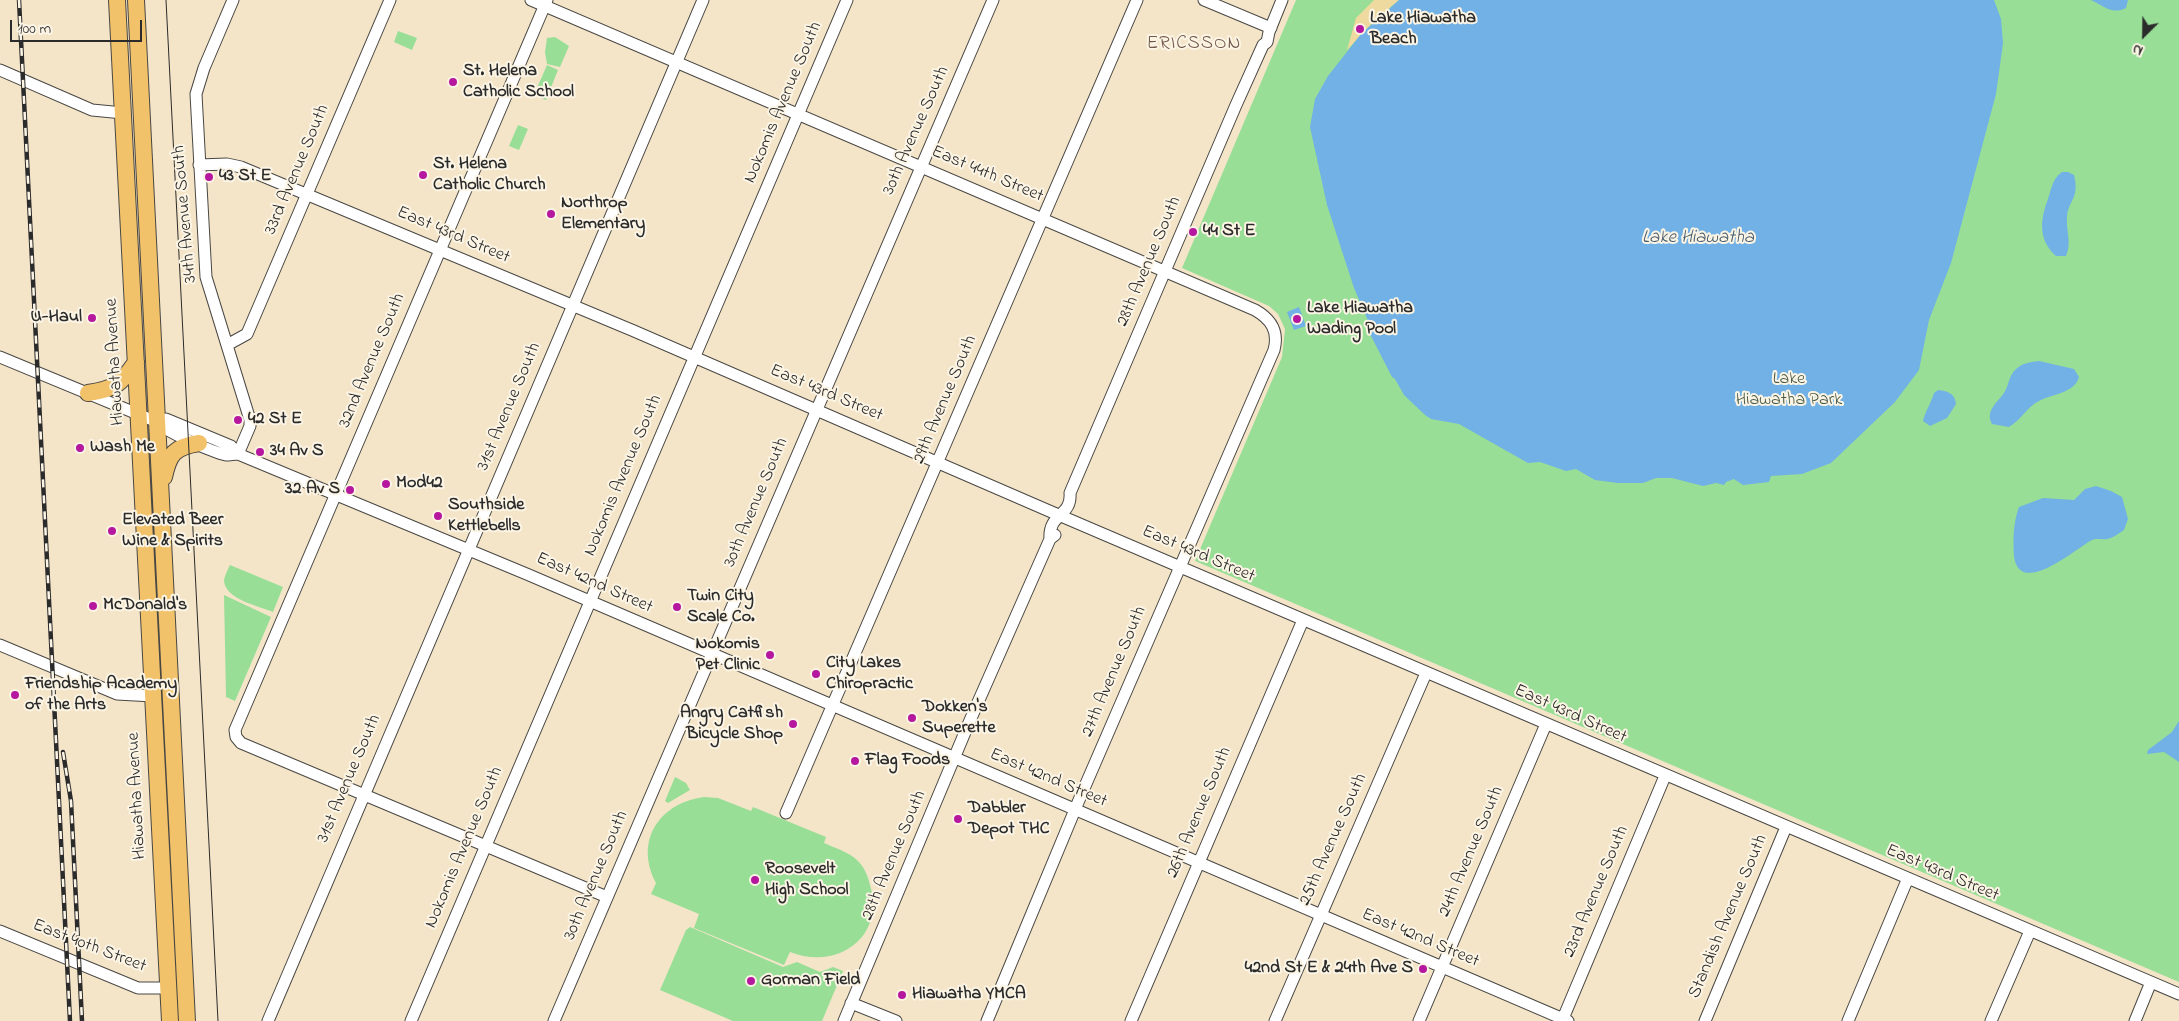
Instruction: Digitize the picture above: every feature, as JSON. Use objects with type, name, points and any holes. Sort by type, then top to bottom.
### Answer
[{"type":"highway","name":"Hiawatha Avenue","points":[[117,0],[170,1021]]},
{"type":"highway","points":[[136,0],[187,1021]]},
{"type":"highway","points":[[88,393],[115,387],[123,380],[136,362]]},
{"type":"highway","points":[[160,494],[169,460],[173,454],[183,446],[199,444]]},
{"type":"street","name":"34th Avenue South","points":[[233,0],[204,68],[196,94],[206,276],[250,420],[250,426],[238,454]]},
{"type":"street","name":"33rd Avenue South","points":[[227,345],[247,334],[390,0]]},
{"type":"street","name":"East 44th Street","points":[[531,0],[546,2],[677,61],[1266,316],[1273,325],[1276,338]]},
{"type":"street","name":"31st Avenue South","points":[[268,1021],[467,549],[703,0]]},
{"type":"street","name":"Nokomis Avenue South","points":[[411,1021],[847,0]]},
{"type":"street","name":"30th Avenue South","points":[[554,1021],[993,0]]},
{"type":"street","name":"29th Avenue South","points":[[786,813],[1137,0]]},
{"type":"street","points":[[1204,0],[1270,30]]},
{"type":"street","name":"28th Avenue South","points":[[844,1021],[1050,539],[1049,531],[1052,524],[1067,508],[1070,493],[1263,45],[1264,36],[1270,30],[1282,0]]},
{"type":"street","name":"32nd Avenue South","points":[[364,793],[241,743],[236,737],[235,730],[546,2]]},
{"type":"street","points":[[0,70],[92,110],[123,114]]},
{"type":"street","name":"East 43rd Street","points":[[199,165],[227,164],[241,167],[694,356],[1060,516],[1665,776],[2179,994]]},
{"type":"street","name":"27th Avenue South","points":[[987,1021],[1179,566],[1271,356],[1276,338]]},
{"type":"street","name":"East 42nd Street","points":[[0,357],[158,422],[161,427],[199,444],[227,455],[238,454]]},
{"type":"street","name":"East 42nd Street","points":[[158,422],[166,419],[231,446],[238,454],[589,601],[832,707],[1199,862],[1565,1020]]},
{"type":"street","name":"26th Avenue South","points":[[1131,1021],[1303,620]]},
{"type":"street","points":[[0,645],[117,694],[153,696]]},
{"type":"street","name":"25th Avenue South","points":[[1275,1021],[1426,673]]},
{"type":"street","name":"24th Avenue South","points":[[1420,1021],[1546,724]]},
{"type":"street","name":"23rd Avenue South","points":[[1565,1020],[1665,776]]},
{"type":"street","points":[[364,793],[607,897]]},
{"type":"street","name":"Standish Avenue South","points":[[1705,1021],[1786,827]]},
{"type":"street","points":[[1848,1021],[1908,878]]},
{"type":"street","name":"East 40th Street","points":[[0,931],[138,988],[168,988]]},
{"type":"street","points":[[1991,1021],[2030,931]]},
{"type":"street","points":[[2135,1021],[2151,982]]},
{"type":"street","points":[[852,1003],[896,1021]]},
{"type":"green space","name":"Lake Hiawatha Park","points":[[1296,0],[2179,0],[2179,982],[1195,561],[1282,357],[1285,329],[1278,314],[1269,306],[1182,268]]},
{"type":"green space","points":[[398,31],[417,38],[412,50],[394,42]]},
{"type":"green space","points":[[555,37],[569,46],[560,67],[547,64],[545,52],[547,38]]},
{"type":"green space","points":[[547,65],[558,70],[546,100],[534,95]]},
{"type":"green space","points":[[518,125],[528,129],[519,150],[509,146]]},
{"type":"green space","points":[[230,565],[283,587],[273,612],[243,601],[230,592],[224,580]]},
{"type":"green space","points":[[224,595],[271,617],[235,701],[226,697]]},
{"type":"green space","points":[[675,777],[686,783],[690,790],[668,803],[665,801]]},
{"type":"green space","points":[[704,797],[718,798],[751,811],[753,807],[826,837],[824,843],[842,850],[858,861],[867,875],[873,904],[871,920],[864,934],[854,945],[840,953],[825,957],[808,957],[790,952],[784,965],[694,928],[699,914],[651,894],[656,883],[650,867],[648,853],[650,839],[655,826],[674,807]]},
{"type":"green space","name":"Gorman Field","points":[[690,927],[783,967],[797,962],[820,972],[833,967],[843,971],[822,1021],[733,1021],[660,990],[686,930]]},
{"type":"sand","name":"Lake Hiawatha Beach","points":[[1374,0],[1399,0],[1375,20],[1347,50],[1356,18]]},
{"type":"water","name":"Lake Hiawatha","points":[[1399,0],[1994,0],[2001,19],[2003,43],[1996,94],[1951,263],[1929,320],[1919,370],[1895,402],[1831,463],[1802,474],[1771,476],[1769,482],[1743,485],[1734,479],[1726,482],[1724,485],[1716,483],[1703,486],[1672,478],[1656,478],[1643,483],[1618,483],[1595,480],[1576,469],[1566,471],[1540,462],[1528,463],[1459,424],[1431,419],[1425,415],[1404,395],[1392,377],[1370,334],[1372,330],[1354,288],[1327,205],[1310,127],[1315,99],[1328,76],[1361,34]]},
{"type":"water","points":[[2091,0],[2128,0],[2126,8],[2116,11]]},
{"type":"water","points":[[2062,172],[2074,175],[2076,189],[2067,217],[2068,251],[2066,256],[2056,256],[2050,250],[2043,236],[2042,222],[2053,184],[2056,177]]},
{"type":"water","name":"Lake Hiawatha Wading Pool","points":[[1299,307],[1306,326],[1294,330],[1287,312]]},
{"type":"water","points":[[2039,361],[2074,369],[2079,377],[2077,382],[2068,390],[2035,403],[2009,427],[1992,424],[1990,419],[1991,411],[2004,393],[2014,371],[2024,364]]},
{"type":"water","points":[[1938,390],[1950,393],[1954,397],[1956,404],[1947,418],[1930,426],[1923,421],[1934,393]]},
{"type":"water","points":[[2096,486],[2122,497],[2128,519],[2124,530],[2116,536],[2092,540],[2050,567],[2037,572],[2026,573],[2018,568],[2014,556],[2014,538],[2019,507],[2043,498],[2074,500],[2085,489]]},
{"type":"water","points":[[2179,721],[2179,762],[2164,752],[2147,754],[2148,750],[2172,732]]},
{"type":"tram line","points":[[166,0],[218,1021]]},
{"type":"railway","points":[[19,0],[70,1021]]},
{"type":"railway","points":[[63,752],[71,801],[82,1021]]},
{"type":"place","name":"Lake Hiawatha Beach","points":[[1360,29]]},
{"type":"place","name":"St. Helena Catholic School","points":[[453,82]]},
{"type":"place","name":"St. Helena Catholic Church","points":[[423,175]]},
{"type":"place","name":"43 St E","points":[[209,177]]},
{"type":"place","name":"Northrop Elementary","points":[[551,214]]},
{"type":"place","name":"44 St E","points":[[1193,232]]},
{"type":"place","name":"U-Haul","points":[[92,318]]},
{"type":"place","name":"Lake Hiawatha Wading Pool","points":[[1297,319]]},
{"type":"place","name":"42 St E","points":[[238,420]]},
{"type":"place","name":"Wash Me","points":[[80,448]]},
{"type":"place","name":"34 Av S","points":[[260,452]]},
{"type":"place","name":"Mod42","points":[[386,484]]},
{"type":"place","name":"32 Av S","points":[[350,490]]},
{"type":"place","name":"Southside Kettlebells","points":[[438,516]]},
{"type":"place","name":"Elevated Beer Wine & Spirits","points":[[112,531]]},
{"type":"place","name":"McDonald's","points":[[93,606]]},
{"type":"place","name":"Twin City Scale Co.","points":[[677,607]]},
{"type":"place","name":"Nokomis Pet Clinic","points":[[770,655]]},
{"type":"place","name":"City Lakes Chiropractic","points":[[816,674]]},
{"type":"place","name":"Friendship Academy of the Arts","points":[[15,695]]},
{"type":"place","name":"Dokken's Superette","points":[[912,718]]},
{"type":"place","name":"Angry Catfish Bicycle Shop","points":[[793,724]]},
{"type":"place","name":"Flag Foods","points":[[855,761]]},
{"type":"place","name":"Dabbler Depot THC","points":[[958,819]]},
{"type":"place","name":"Roosevelt High School","points":[[755,880]]},
{"type":"place","name":"42nd St E & 24th Ave S","points":[[1423,969]]},
{"type":"place","name":"Gorman Field","points":[[751,981]]},
{"type":"place","name":"Hiawatha YMCA","points":[[902,995]]},
{"type":"district","name":"ERICSSON","points":[[1194,45]]}]
